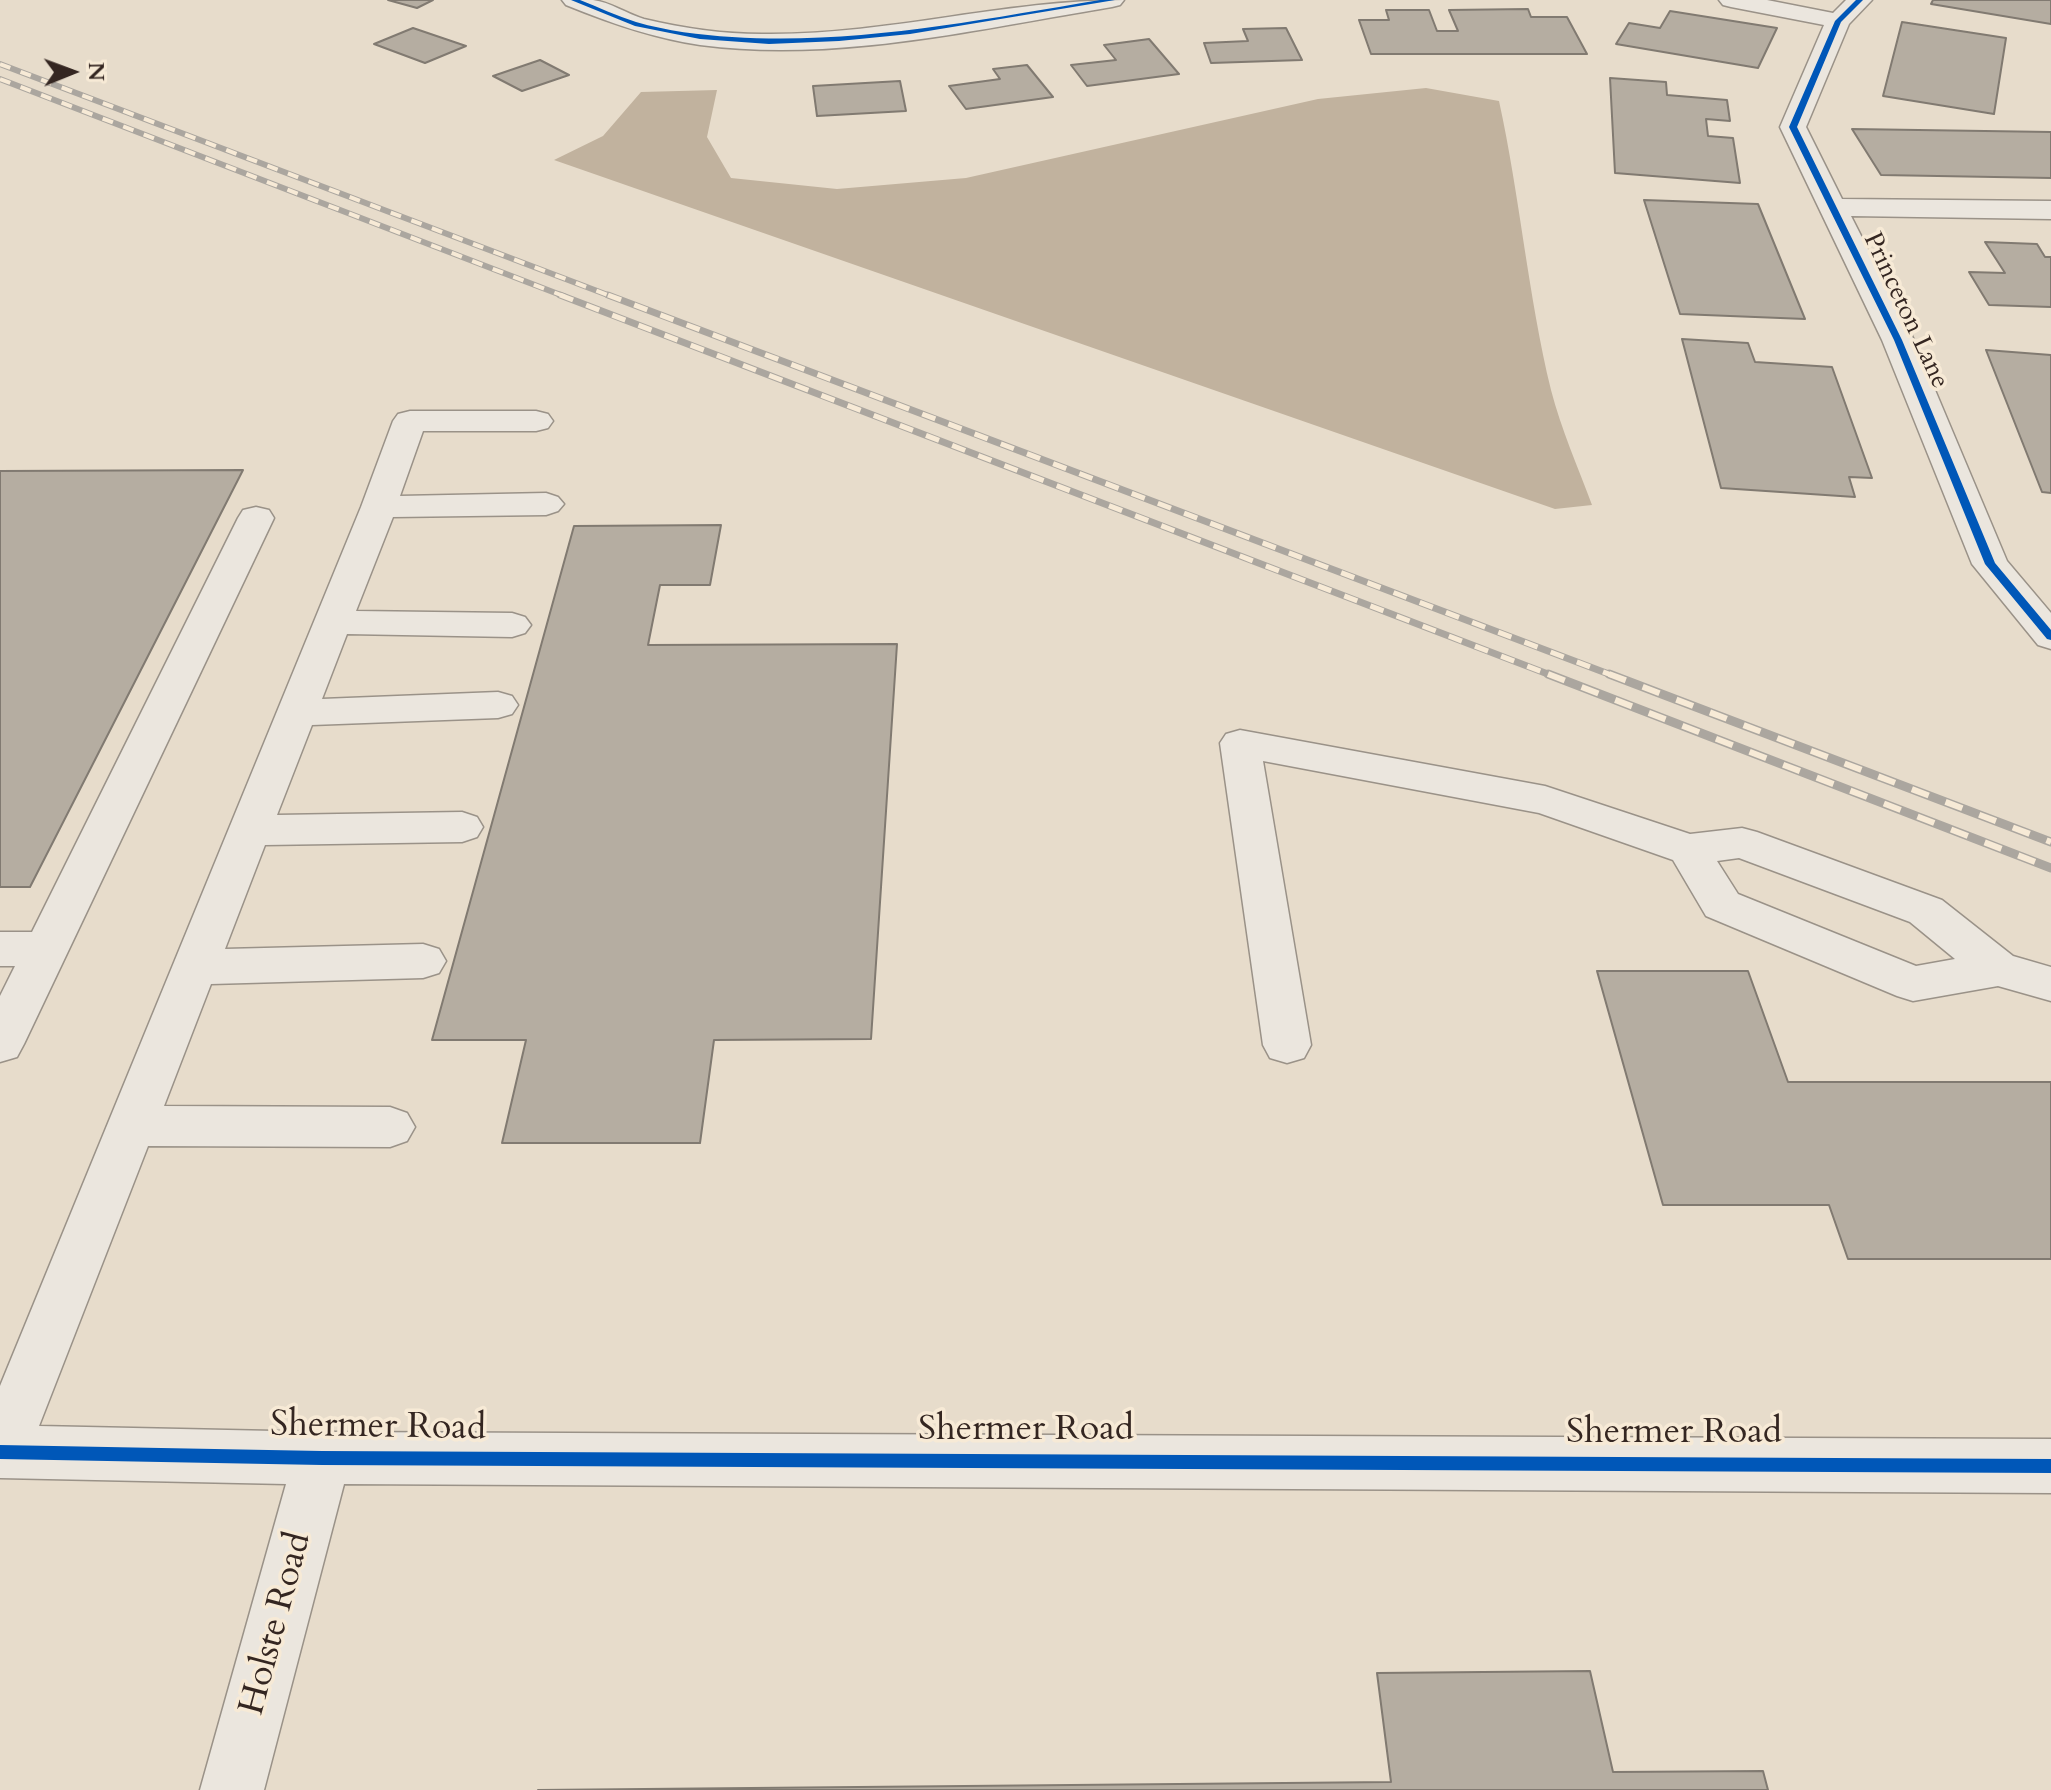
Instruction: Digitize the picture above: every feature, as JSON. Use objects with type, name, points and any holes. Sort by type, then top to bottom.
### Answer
[{"type":"street","points":[[574,0],[631,24],[707,38],[787,42],[875,36],[1112,0]]},
{"type":"street","points":[[1731,0],[1849,10]]},
{"type":"street","name":"Princeton Lane","points":[[1849,10],[1793,127],[1898,340],[1990,564],[2051,637]]},
{"type":"street","points":[[1832,207],[2051,210]]},
{"type":"street","points":[[1,1452],[379,507],[410,421],[536,421]]},
{"type":"street","points":[[379,507],[546,504]]},
{"type":"street","points":[[0,1044],[256,518]]},
{"type":"street","points":[[332,622],[512,625]]},
{"type":"street","points":[[297,713],[498,705]]},
{"type":"street","points":[[1287,1045],[1240,743],[1545,800],[1688,849],[1742,843],[1926,911],[1998,969],[2051,984]]},
{"type":"street","points":[[249,830],[462,827]]},
{"type":"street","points":[[1688,849],[1722,905],[1913,984],[1998,969]]},
{"type":"street","points":[[0,949],[46,949]]},
{"type":"street","points":[[195,967],[423,961]]},
{"type":"street","points":[[131,1126],[390,1127]]},
{"type":"street","name":"Shermer Road","points":[[1,1452],[322,1458],[2051,1466]]},
{"type":"street","name":"Holste Road","points":[[232,1790],[322,1458]]},
{"type":"shaded area","points":[[1426,88],[1499,101],[1551,390],[1592,505],[1555,509],[554,160],[603,136],[641,92],[717,90],[707,137],[731,178],[837,189],[966,178],[1318,99]]},
{"type":"building","points":[[388,0],[433,0],[417,8]]},
{"type":"building","points":[[1933,0],[2051,0],[2051,24],[1931,4]]},
{"type":"building","points":[[1528,9],[1531,17],[1567,17],[1587,54],[1371,54],[1359,20],[1389,20],[1386,10],[1429,10],[1437,31],[1458,31],[1449,10]]},
{"type":"building","points":[[1670,11],[1777,28],[1758,68],[1616,44],[1629,23],[1660,28]]},
{"type":"building","points":[[1902,22],[2006,38],[1994,114],[1883,96]]},
{"type":"building","points":[[413,28],[466,46],[425,63],[374,44]]},
{"type":"building","points":[[1286,28],[1302,60],[1211,63],[1204,43],[1248,41],[1243,29]]},
{"type":"building","points":[[1149,39],[1179,74],[1087,86],[1071,65],[1116,60],[1104,45]]},
{"type":"building","points":[[540,60],[569,75],[522,91],[493,76]]},
{"type":"building","points":[[1027,65],[1053,97],[966,109],[949,86],[1000,79],[993,69]]},
{"type":"building","points":[[1610,78],[1666,82],[1667,95],[1727,100],[1730,121],[1706,119],[1708,136],[1733,138],[1740,183],[1615,173]]},
{"type":"building","points":[[900,81],[906,111],[817,116],[813,86]]},
{"type":"building","points":[[1852,129],[2051,132],[2051,178],[1881,175]]},
{"type":"building","points":[[1644,200],[1758,204],[1805,319],[1680,314]]},
{"type":"building","points":[[1985,242],[2037,244],[2045,257],[2051,257],[2051,307],[1989,305],[1969,272],[2005,273]]},
{"type":"building","points":[[1682,339],[1748,343],[1755,362],[1832,367],[1872,478],[1849,477],[1855,497],[1721,488]]},
{"type":"building","points":[[1986,350],[2051,355],[2051,493],[2042,492]]},
{"type":"building","points":[[243,470],[30,887],[0,887],[0,471]]},
{"type":"building","points":[[721,525],[710,585],[660,585],[648,645],[897,644],[871,1039],[714,1040],[700,1143],[502,1143],[526,1040],[432,1040],[574,526]]},
{"type":"building","points":[[1597,971],[1748,971],[1788,1082],[2051,1082],[2051,1259],[1848,1259],[1829,1205],[1663,1205]]},
{"type":"building","points":[[1590,1671],[1613,1772],[1763,1771],[1768,1790],[538,1790],[1391,1782],[1377,1673]]},
{"type":"railway","points":[[0,64],[613,297]]},
{"type":"railway","points":[[0,79],[566,297]]},
{"type":"railway","points":[[560,295],[1553,676]]},
{"type":"railway","points":[[608,295],[1614,676]]},
{"type":"railway","points":[[1548,674],[2051,868]]},
{"type":"railway","points":[[1609,674],[2051,842]]},
{"type":"cycle path","points":[[574,0],[635,24],[700,37],[769,42],[910,32],[1112,0]]},
{"type":"cycle path","points":[[1860,0],[1838,21],[1793,127],[1898,340],[1990,564],[2051,637]]},
{"type":"cycle path","points":[[0,1452],[322,1458],[2051,1466]]}]
